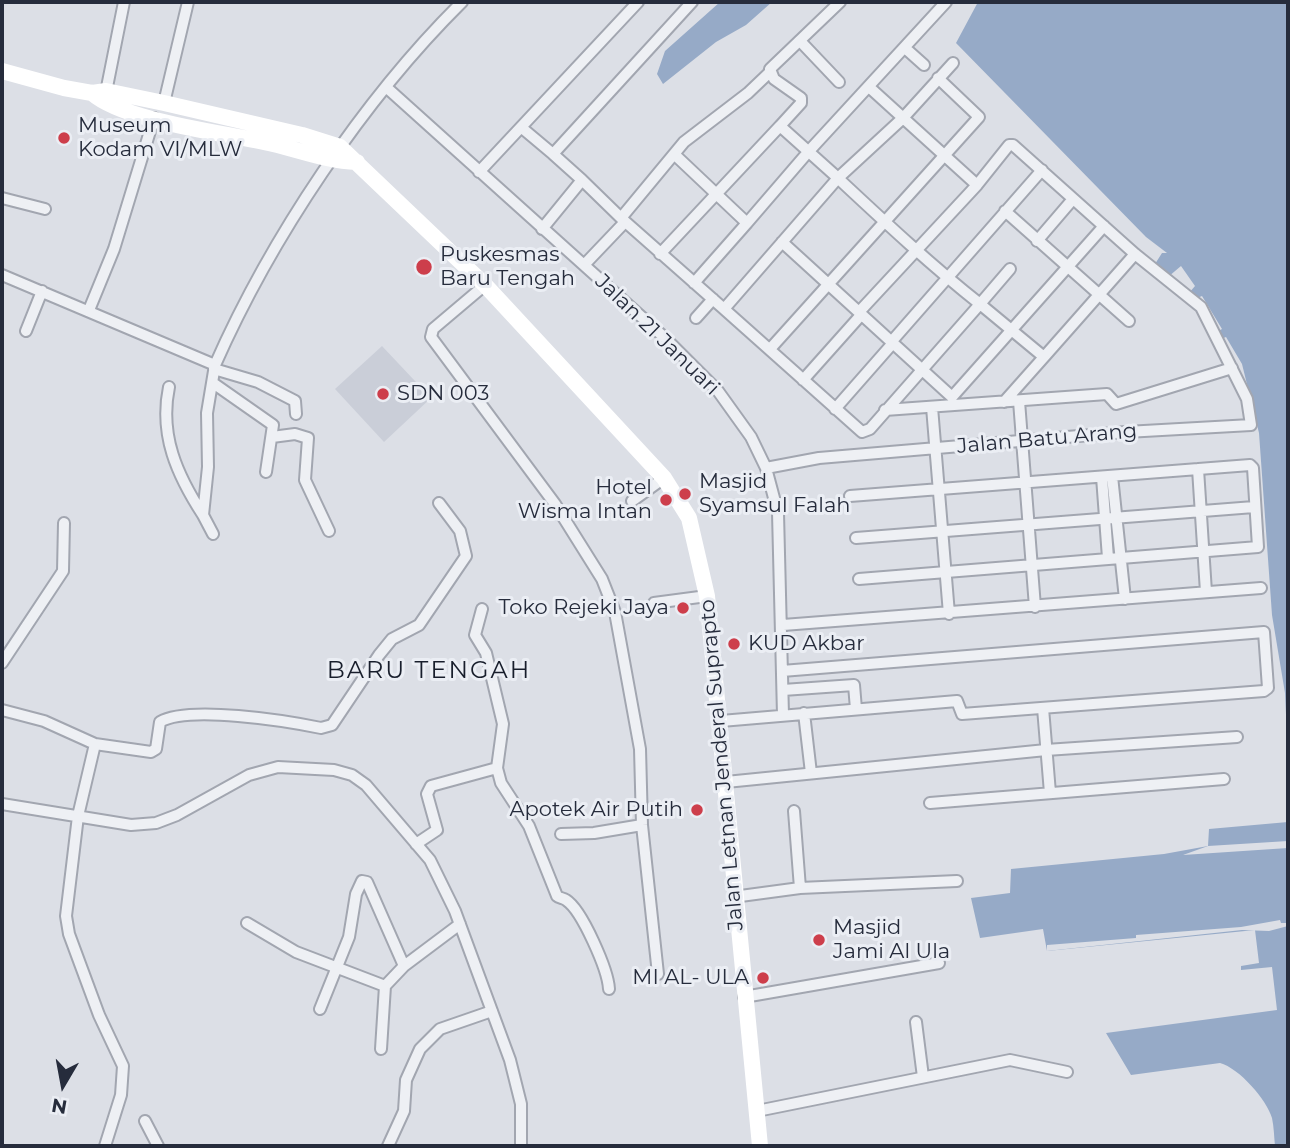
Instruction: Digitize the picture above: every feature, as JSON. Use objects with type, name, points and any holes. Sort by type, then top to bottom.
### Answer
[{"type":"main road","name":"Jalan Letnan Jenderal Suprapto","points":[[2,71],[100,96],[154,118],[274,144],[337,154]]},
{"type":"main road","name":"Jalan Letnan Jenderal Suprapto","points":[[100,96],[164,103],[302,135],[358,162],[485,285],[664,478],[689,518],[707,596],[721,721],[733,897],[760,1146]]},
{"type":"street","points":[[100,96],[124,2]]},
{"type":"street","points":[[164,103],[188,2]]},
{"type":"street","points":[[203,515],[208,467],[207,413],[214,367],[252,284],[337,154],[386,87],[462,2]]},
{"type":"street","points":[[480,172],[638,2]]},
{"type":"street","points":[[554,154],[692,2]]},
{"type":"street","points":[[584,265],[674,154],[770,72],[840,2]]},
{"type":"street","points":[[694,283],[808,151],[946,2]]},
{"type":"street","points":[[801,42],[839,82]]},
{"type":"street","points":[[905,48],[924,65]]},
{"type":"street","points":[[724,309],[838,178],[903,118],[953,63]]},
{"type":"street","points":[[660,254],[780,126],[802,98],[774,79],[770,72]]},
{"type":"street","points":[[770,349],[887,222],[979,115],[938,78]]},
{"type":"street","name":"Jalan 21 Januari","points":[[386,87],[584,265],[718,391],[751,437],[766,468],[778,513],[783,625],[783,715]]},
{"type":"street","points":[[869,88],[977,185]]},
{"type":"street","points":[[89,310],[114,249],[154,118]]},
{"type":"street","points":[[780,126],[946,276],[1044,357]]},
{"type":"street","points":[[522,128],[862,432],[870,429],[1010,269]]},
{"type":"street","points":[[803,380],[1010,145],[1042,170],[1135,254],[1200,305],[1232,368],[1116,404],[1107,394],[886,410]]},
{"type":"street","points":[[674,154],[747,223]]},
{"type":"street","points":[[835,409],[946,276],[1042,170]]},
{"type":"street","points":[[542,229],[582,180]]},
{"type":"street","points":[[2,198],[45,209]]},
{"type":"street","points":[[1037,241],[1073,200]]},
{"type":"street","points":[[1005,211],[1129,321]]},
{"type":"street","points":[[782,242],[953,396],[1104,226]]},
{"type":"street","points":[[1004,402],[1135,254]]},
{"type":"street","points":[[2,275],[89,310],[214,367],[258,382],[295,401],[296,414]]},
{"type":"street","points":[[485,285],[433,329],[431,337],[541,484],[602,579],[615,612],[640,749],[642,825],[658,974]]},
{"type":"street","points":[[26,331],[42,291]]},
{"type":"street","points":[[696,318],[713,299]]},
{"type":"street","name":"Jalan Batu Arang","points":[[766,468],[848,456],[1126,432],[1247,427],[1253,421],[1247,399],[1232,368]]},
{"type":"street","points":[[213,383],[273,425],[266,472]]},
{"type":"street","points":[[169,387],[164,424],[173,459],[185,487],[214,534]]},
{"type":"street","points":[[1019,401],[1035,607]]},
{"type":"street","points":[[932,407],[949,614]]},
{"type":"street","points":[[272,437],[295,434],[308,438],[305,480],[329,531]]},
{"type":"street","points":[[850,496],[1251,466],[1258,547],[859,579]]},
{"type":"street","points":[[1198,469],[1206,592]]},
{"type":"street","points":[[1107,477],[1111,517],[1121,557],[1125,599]]},
{"type":"street","points":[[632,502],[664,478]]},
{"type":"street","points":[[2,710],[44,721],[95,744],[151,752],[156,749],[160,722],[171,718],[232,716],[321,728],[332,725],[345,710],[379,655],[392,639],[419,625],[467,556],[460,531],[439,503]]},
{"type":"street","points":[[856,538],[1254,507]]},
{"type":"street","points":[[1108,558],[1111,517]]},
{"type":"street","points":[[2,663],[63,571],[64,523]]},
{"type":"street","points":[[783,625],[1261,588]]},
{"type":"street","points":[[654,603],[707,596]]},
{"type":"street","points":[[482,609],[475,635],[486,653],[503,724],[497,768],[502,783],[529,826],[557,896],[566,900],[591,937],[608,971],[609,989]]},
{"type":"street","points":[[721,721],[957,701],[962,714],[1266,691],[1264,632],[782,671]]},
{"type":"street","points":[[851,665],[856,709]]},
{"type":"street","points":[[783,690],[854,684]]},
{"type":"street","points":[[1042,708],[1050,793]]},
{"type":"street","points":[[804,713],[811,773]]},
{"type":"street","points":[[726,782],[1046,750],[1237,737]]},
{"type":"street","points":[[95,744],[78,816],[67,925],[99,1015],[123,1066],[121,1095],[105,1146]]},
{"type":"street","points":[[2,804],[131,825],[156,823],[177,815],[249,775],[278,767],[310,767],[352,775],[366,786],[430,860],[460,923],[510,1060],[520,1104],[521,1146]]},
{"type":"street","points":[[416,844],[437,830],[427,794],[431,786],[497,768]]},
{"type":"street","points":[[930,803],[1224,779]]},
{"type":"street","points":[[794,811],[800,888]]},
{"type":"street","points":[[561,834],[594,833],[642,825]]},
{"type":"street","points":[[320,1009],[349,937],[360,883],[365,881],[404,966]]},
{"type":"street","points":[[733,897],[800,888],[957,881]]},
{"type":"street","points":[[247,923],[296,952],[337,970],[385,986]]},
{"type":"street","points":[[381,1049],[385,986],[404,966],[460,923]]},
{"type":"street","points":[[744,997],[939,964]]},
{"type":"street","points":[[388,1146],[404,1111],[406,1080],[420,1049],[440,1029],[492,1011]]},
{"type":"street","points":[[916,1022],[923,1077]]},
{"type":"street","points":[[757,1111],[1010,1060],[1045,1065],[1068,1072]]},
{"type":"street","points":[[145,1121],[158,1146]]},
{"type":"shaded area","name":"SDN 003","points":[[382,346],[431,398],[384,442],[335,389]]},
{"type":"water","points":[[720,2],[772,2],[746,25],[716,42],[663,84],[657,74],[665,51]]},
{"type":"water","points":[[978,2],[1288,2],[1288,758],[1285,693],[1272,615],[1259,433],[1242,364],[1226,337],[1219,340],[1215,333],[1222,329],[1202,296],[1195,299],[1189,293],[1195,286],[1181,266],[1168,277],[1155,264],[1162,253],[1167,253],[1146,237],[956,43]]},
{"type":"water","points":[[1288,822],[1288,1146],[1275,1146],[1269,1111],[1251,1086],[1227,1066],[1220,1063],[1131,1075],[1106,1033],[1277,1010],[1272,967],[1241,970],[1241,966],[1259,963],[1255,930],[1047,951],[1043,929],[980,938],[971,898],[1010,893],[1011,869],[1164,854],[1208,846],[1209,829]]},
{"type":"pier","points":[[1288,841],[1288,848],[1183,855],[1208,846]]},
{"type":"pier","points":[[1280,920],[1281,923],[1288,923],[1288,926],[1269,931],[1242,930],[1047,951],[1047,945],[1241,927]]},
{"type":"place","name":"Museum Kodam VI/MLW","points":[[64,138]]},
{"type":"place","name":"Puskesmas Baru Tengah","points":[[424,267]]},
{"type":"place","name":"SDN 003","points":[[383,394]]},
{"type":"place","name":"Masjid Syamsul Falah","points":[[685,494]]},
{"type":"place","name":"Hotel Wisma Intan","points":[[666,500]]},
{"type":"place","name":"Toko Rejeki Jaya","points":[[683,608]]},
{"type":"place","name":"KUD Akbar","points":[[734,644]]},
{"type":"place","name":"Apotek Air Putih","points":[[697,810]]},
{"type":"place","name":"Masjid Jami Al Ula","points":[[819,940]]},
{"type":"place","name":"MI AL- ULA","points":[[763,978]]},
{"type":"district","name":"BARU TENGAH","points":[[429,671]]}]
